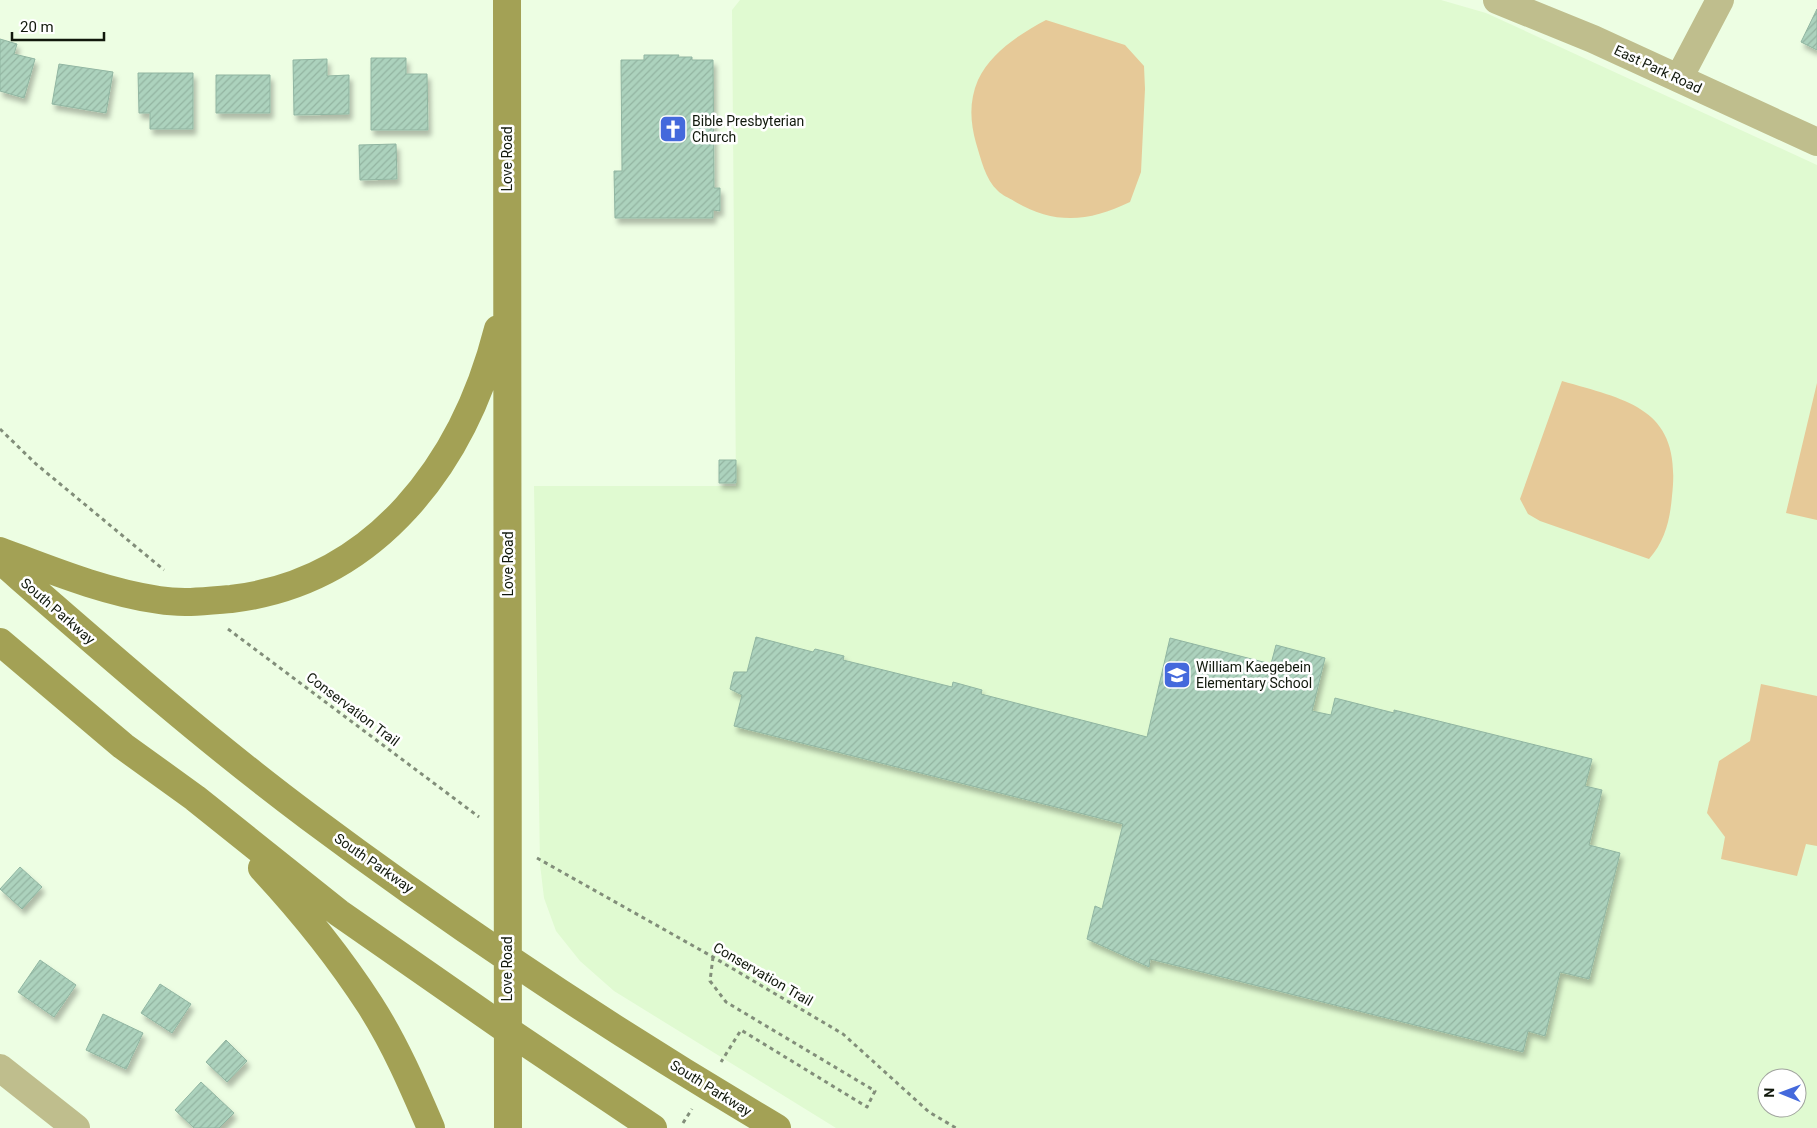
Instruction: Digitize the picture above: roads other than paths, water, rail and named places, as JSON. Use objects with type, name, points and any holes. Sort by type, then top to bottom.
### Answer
[{"type":"main road","name":"Love Road","points":[[507,0],[508,1128]]},
{"type":"main road","points":[[0,550],[120,593],[160,601],[199,602],[252,596],[298,583],[343,561],[380,535],[413,503],[445,456],[472,404],[491,357],[507,293]]},
{"type":"main road","name":"South Parkway","points":[[0,560],[152,692],[300,810],[507,958],[777,1128]]},
{"type":"main road","points":[[0,642],[123,746],[195,798],[339,913],[507,1030],[653,1128]]},
{"type":"main road","points":[[195,798],[276,883],[321,938],[370,1005],[405,1067],[431,1128]]},
{"type":"street","name":"East Park Road","points":[[1497,0],[1593,39],[1817,142]]},
{"type":"street","points":[[1678,78],[1720,0]]},
{"type":"street","points":[[0,1068],[76,1128]]},
{"type":"place","name":"Bible Presbyterian Church","points":[[673,129]]},
{"type":"place","name":"William Kaegebein Elementary School","points":[[1177,675]]}]
